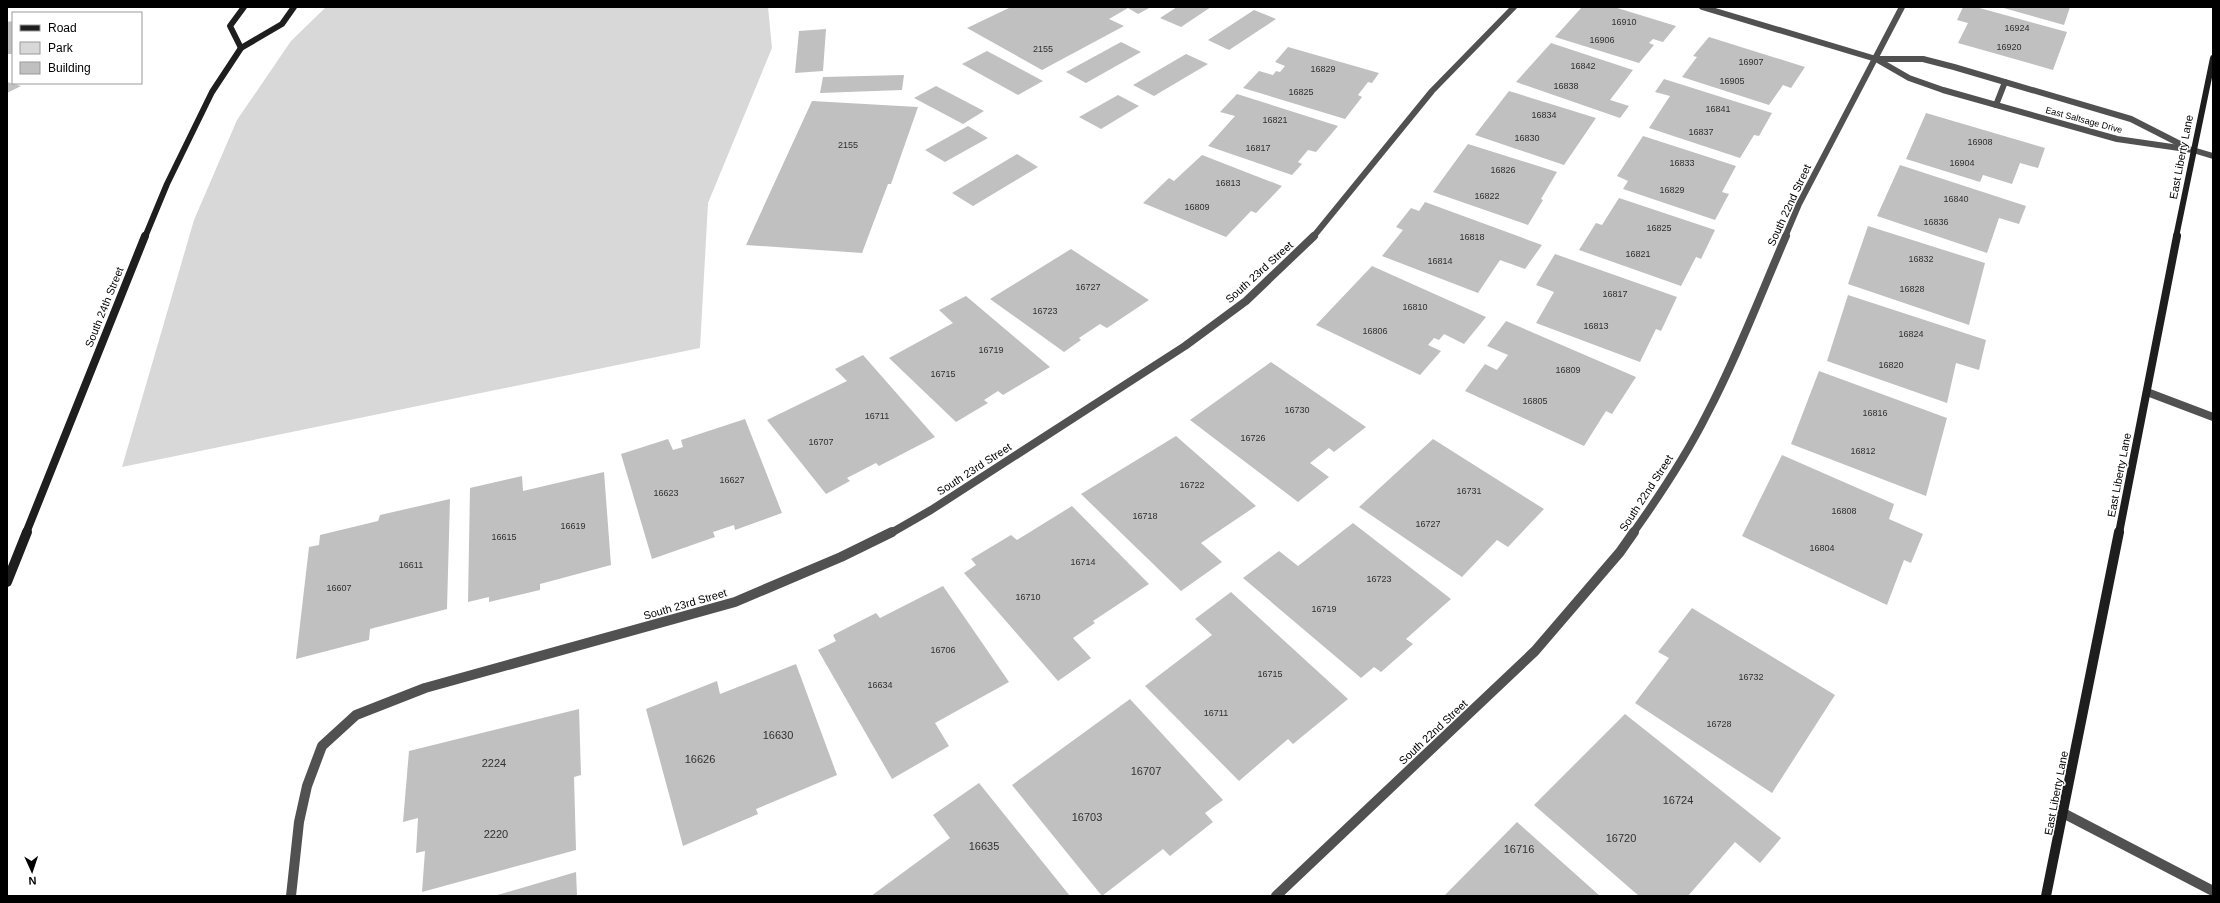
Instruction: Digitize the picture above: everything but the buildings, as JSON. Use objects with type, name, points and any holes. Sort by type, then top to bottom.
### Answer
[{"type":"street","points":[[241,48],[230,26],[244,7]]},
{"type":"street","name":"South 24th Street","points":[[7,582],[120,296],[167,184],[212,92],[241,48],[282,24],[294,7]]},
{"type":"street","name":"South 23rd Street","points":[[291,896],[299,822],[307,786],[322,746],[356,715],[425,688],[735,602],[841,557],[887,535],[931,510],[1185,346],[1246,301],[1309,242],[1432,91],[1514,7]]},
{"type":"street","name":"East Saltsage Drive","points":[[1702,7],[1876,59],[1909,78],[1942,90],[2117,139],[2193,150],[2213,156]]},
{"type":"street","name":"South 22nd Street","points":[[1276,896],[1535,651],[1624,547],[1666,486],[1707,416],[1736,354],[1799,204],[1902,7]]},
{"type":"street","name":"East Liberty Lane","points":[[2046,896],[2064,813],[2147,392],[2193,150],[2213,58]]},
{"type":"street","name":"East Saltsage Drive","points":[[1876,59],[1924,59],[2005,82],[2131,119],[2193,150]]},
{"type":"street","points":[[1996,105],[2005,82]]},
{"type":"street","points":[[2147,392],[2213,417]]},
{"type":"street","points":[[2064,813],[2213,891]]},
{"type":"green space","points":[[326,7],[768,7],[772,48],[708,203],[700,348],[122,467],[194,220],[237,120],[291,41]]}]
